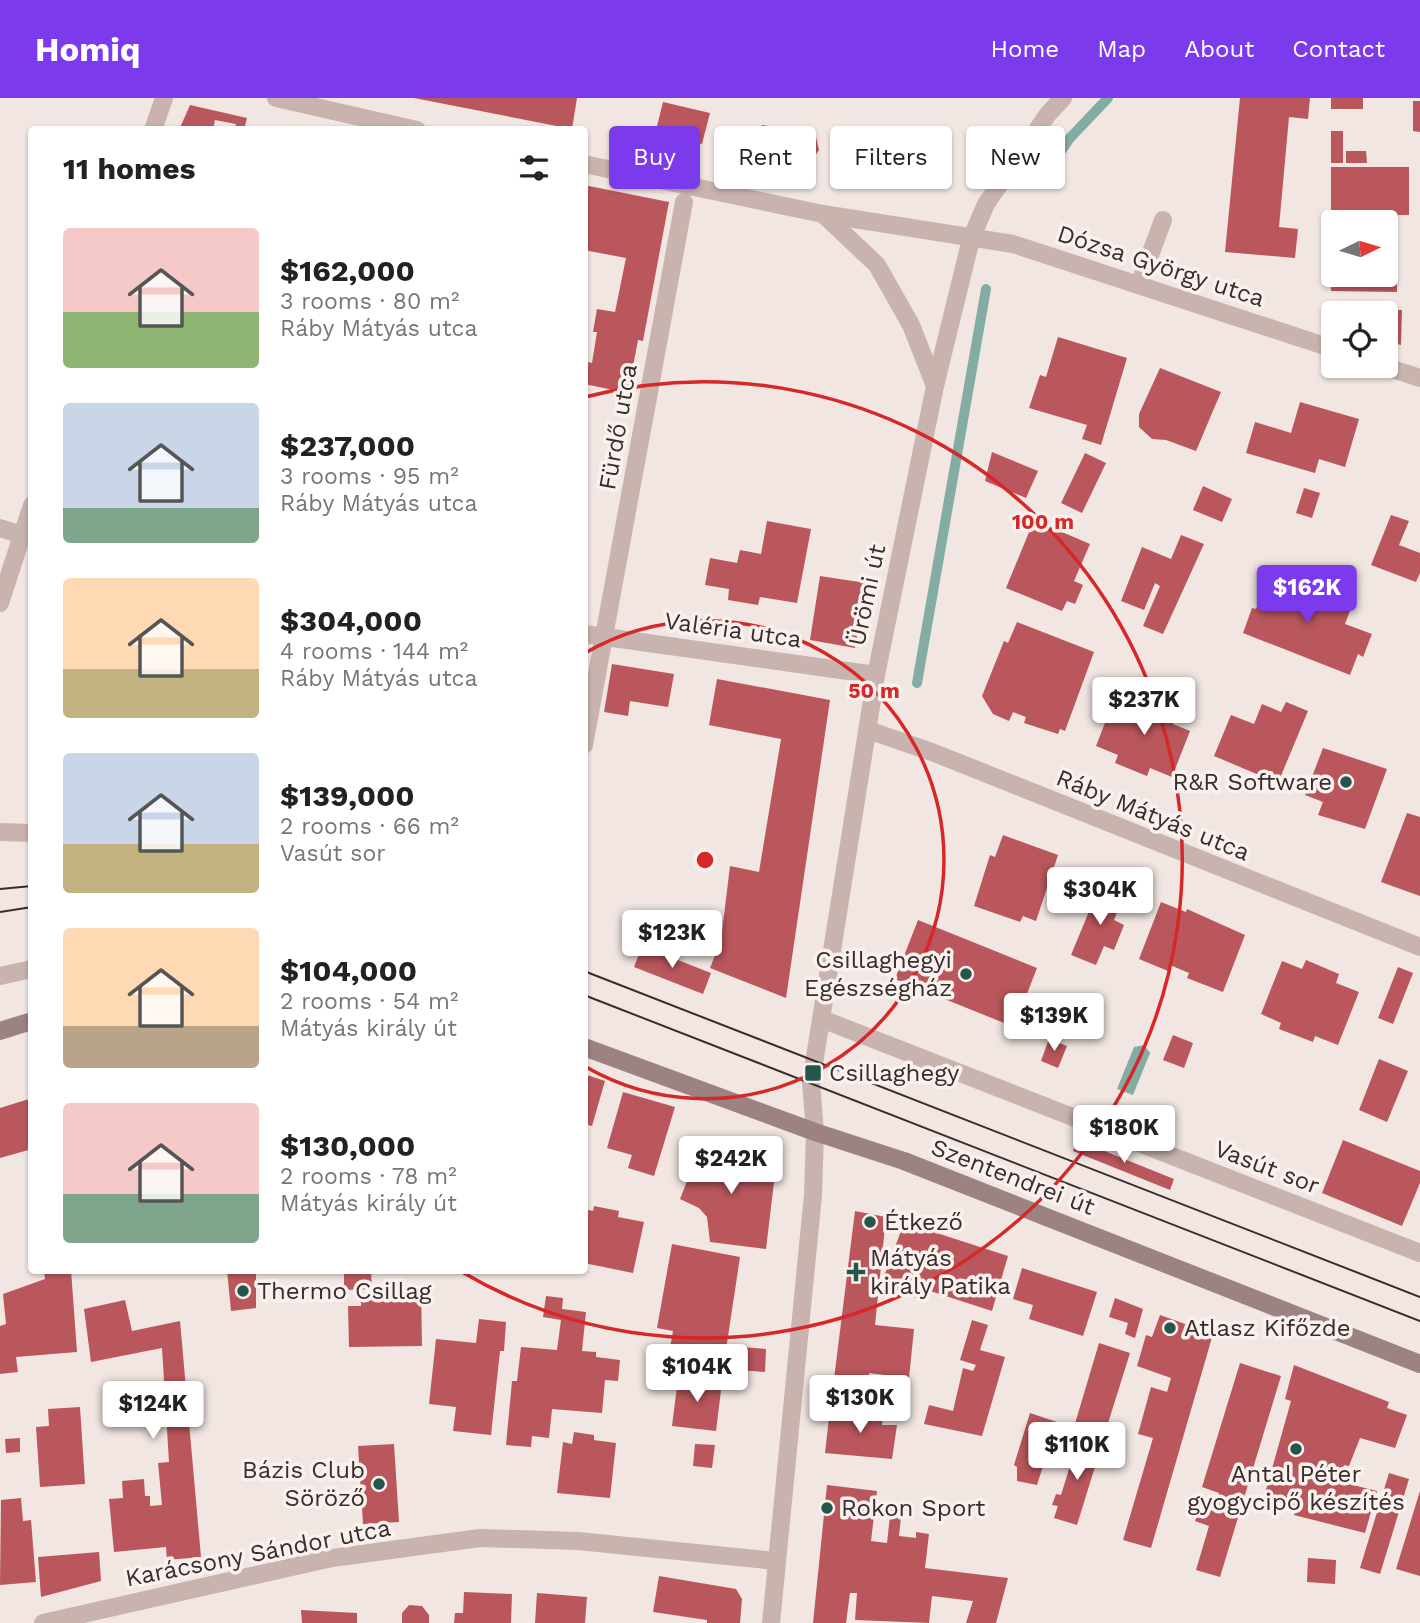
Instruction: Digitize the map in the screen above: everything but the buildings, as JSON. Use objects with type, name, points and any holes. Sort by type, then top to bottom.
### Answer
[{"type":"main road","points":[[0,1031],[28,1022]]},
{"type":"main road","name":"Szentendrei út","points":[[588,1047],[815,1132],[904,1161],[1420,1364]]},
{"type":"street","points":[[154,126],[164,98]]},
{"type":"street","points":[[276,98],[400,126]]},
{"type":"street","name":"Ürömi út","points":[[771,1623],[813,1195],[815,1132],[811,1082],[876,675],[935,386],[971,239],[986,204],[1048,114],[1063,98]]},
{"type":"street","name":"Dózsa György utca","points":[[588,165],[824,214],[1013,244],[1321,345]]},
{"type":"street","name":"Fürdő utca","points":[[588,724],[684,202]]},
{"type":"street","points":[[824,214],[877,265],[911,325],[935,386]]},
{"type":"street","points":[[1139,285],[1163,220]]},
{"type":"street","points":[[1398,371],[1420,378]]},
{"type":"street","points":[[0,528],[26,537],[0,603]]},
{"type":"street","name":"Valéria utca","points":[[588,635],[876,675]]},
{"type":"street","name":"Ráby Mátyás utca","points":[[867,730],[932,752],[1420,947]]},
{"type":"street","points":[[0,832],[28,833]]},
{"type":"street","points":[[0,976],[28,970]]},
{"type":"street","name":"Vasút sor","points":[[822,1019],[1420,1253]]},
{"type":"street","name":"Karácsony Sándor utca","points":[[43,1623],[346,1556],[480,1538],[618,1545],[776,1561]]},
{"type":"water","points":[[1144,1045],[1150,1053],[1133,1095],[1117,1089],[1134,1047]]},
{"type":"waterway","points":[[1065,145],[1108,98]]},
{"type":"waterway","points":[[917,683],[986,289]]},
{"type":"tram line","points":[[0,889],[28,886]]},
{"type":"tram line","points":[[0,912],[28,908]]},
{"type":"tram line","points":[[588,973],[1420,1297]]},
{"type":"tram line","points":[[588,997],[1420,1321]]},
{"type":"place","name":"R&R Software","points":[[1346,782]]},
{"type":"place","name":"Csillaghegyi Egészségház","points":[[966,974]]},
{"type":"place","name":"Csillaghegy","points":[[813,1073]]},
{"type":"place","name":"Étkező","points":[[870,1222]]},
{"type":"place","name":"Mátyás király Patika","points":[[856,1272]]},
{"type":"place","name":"Thermo Csillag","points":[[243,1291]]},
{"type":"place","name":"Atlasz Kifőzde","points":[[1170,1328]]},
{"type":"place","name":"Antal Péter gyogycipő készítés","points":[[1296,1449]]},
{"type":"place","name":"Bázis Club Söröző","points":[[379,1484]]},
{"type":"place","name":"Rokon Sport","points":[[827,1508]]}]
